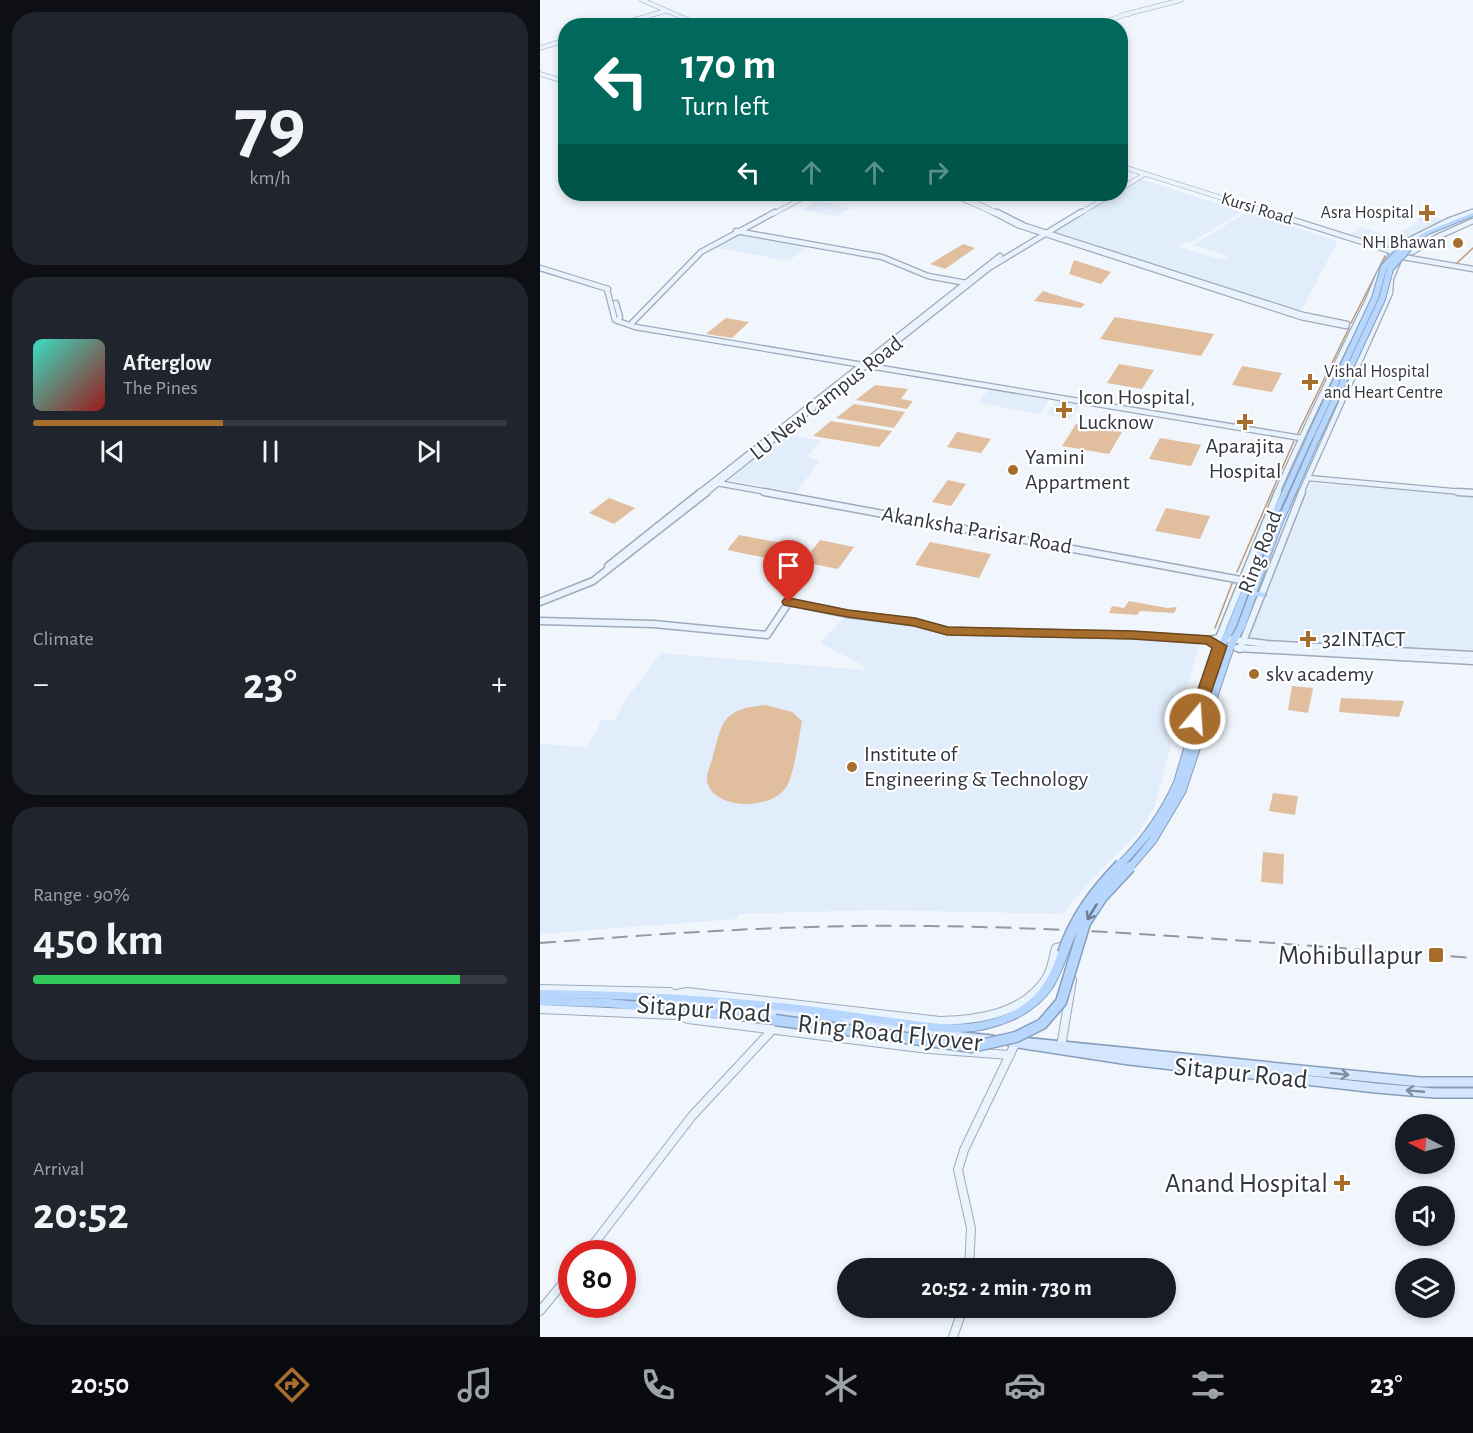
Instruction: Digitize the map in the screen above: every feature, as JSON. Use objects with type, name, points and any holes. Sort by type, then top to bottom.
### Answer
[{"type":"highway","name":"Ring Road","points":[[1189,740],[1221,641],[1232,626],[1271,523],[1382,299],[1386,278],[1394,262],[1420,241],[1473,216]]},
{"type":"highway","name":"Ring Road","points":[[1207,713],[1236,643],[1313,437]]},
{"type":"highway","points":[[1253,593],[1262,594]]},
{"type":"highway","name":"Ring Road Flyover","points":[[857,1013],[935,1028],[965,1028],[1015,1014],[1039,999],[1052,982],[1070,928],[1085,903],[1153,840],[1171,813],[1181,793],[1207,713]]},
{"type":"highway","name":"Ring Road Flyover","points":[[663,1008],[775,1020],[972,1047],[994,1045],[1023,1036],[1041,1025],[1062,1001],[1068,986],[1071,959],[1089,916],[1170,802],[1189,740]]},
{"type":"highway","points":[[540,994],[665,996],[832,1013],[857,1013]]},
{"type":"highway","name":"Sitapur Road","points":[[540,1001],[638,1005]]},
{"type":"highway","points":[[638,1005],[663,1008]]},
{"type":"highway","points":[[806,1010],[840,1023]]},
{"type":"main road","name":"Sitapur Road","points":[[638,1005],[650,1002],[711,1005],[1013,1043],[1018,1040],[1061,1049],[1288,1078],[1419,1092],[1473,1093]]},
{"type":"main road","name":"Sitapur Road","points":[[1061,1049],[1420,1082],[1473,1082]]},
{"type":"street","points":[[1117,18],[1181,0]]},
{"type":"street","points":[[642,1],[681,18]]},
{"type":"street","points":[[641,18],[665,11]]},
{"type":"street","points":[[644,18],[665,11]]},
{"type":"street","points":[[540,49],[558,43]]},
{"type":"street","points":[[540,73],[558,79]]},
{"type":"street","name":"Kursi Road","points":[[1128,170],[1398,254],[1472,269]]},
{"type":"street","points":[[1128,182],[1141,174]]},
{"type":"street","points":[[631,324],[697,254],[792,201]]},
{"type":"street","points":[[738,231],[796,201]]},
{"type":"street","points":[[971,201],[1018,225],[1301,317],[1346,325]]},
{"type":"street","points":[[972,201],[1043,233]]},
{"type":"street","name":"LU New Campus Road","points":[[540,601],[592,581],[604,573],[967,283],[1094,201]]},
{"type":"street","name":"LU New Campus Road","points":[[1043,233],[1100,201]]},
{"type":"street","points":[[1236,643],[1262,594],[1308,477],[1390,293],[1398,246],[1422,233],[1473,216]]},
{"type":"street","points":[[1221,641],[1240,580],[1301,438],[1368,302],[1384,263],[1398,254],[1412,252],[1473,216]]},
{"type":"street","points":[[738,231],[882,257],[928,276],[967,283]]},
{"type":"street","points":[[540,268],[607,289],[616,321],[1301,438]]},
{"type":"street","points":[[1377,277],[1391,279]]},
{"type":"street","points":[[1308,477],[1473,491]]},
{"type":"street","name":"Akanksha Parisar Road","points":[[717,481],[1220,571],[1243,573]]},
{"type":"street","name":"Akanksha Parisar Road","points":[[717,481],[1240,580]]},
{"type":"street","points":[[540,621],[654,624],[767,635],[789,602],[848,614],[915,622],[947,631],[1133,635],[1236,643],[1473,655]]},
{"type":"street","points":[[1236,643],[1240,649],[1473,661]]},
{"type":"street","points":[[540,989],[680,993],[857,1013],[940,1021],[967,1021],[1013,1007],[1029,997],[1046,979],[1056,948],[1068,945],[1072,947],[1076,955],[1061,1049]]},
{"type":"street","points":[[665,996],[680,993]]},
{"type":"street","points":[[663,1008],[674,1016]]},
{"type":"street","points":[[540,1009],[674,1016],[928,1049],[1010,1055]]},
{"type":"street","points":[[597,1240],[692,1116],[773,1029]]},
{"type":"street","points":[[969,1258],[970,1228],[958,1170],[964,1150],[1010,1055],[1013,1043]]},
{"type":"street","points":[[540,1311],[558,1289]]},
{"type":"street","points":[[953,1337],[960,1318]]},
{"type":"shaded area","points":[[1141,179],[1238,210],[1240,213],[1190,243],[1184,242],[1179,247],[1223,260],[1228,256],[1193,245],[1244,214],[1257,215],[1338,241],[1300,313],[1052,233],[1105,201],[1128,201],[1128,187]]},
{"type":"shaded area","points":[[815,201],[824,201],[849,209],[836,216],[802,210]]},
{"type":"shaded area","points":[[1423,214],[1447,221],[1407,240],[1393,236],[1416,223]]},
{"type":"shaded area","points":[[1361,227],[1405,241],[1395,247],[1386,248],[1348,235]]},
{"type":"shaded area","points":[[740,233],[808,246],[789,261],[713,247]]},
{"type":"shaded area","points":[[963,244],[975,248],[945,269],[930,264]]},
{"type":"shaded area","points":[[1074,260],[1111,272],[1101,284],[1069,274]]},
{"type":"shaded area","points":[[1043,291],[1085,304],[1081,308],[1034,301]]},
{"type":"shaded area","points":[[1115,317],[1214,334],[1201,356],[1100,339]]},
{"type":"shaded area","points":[[726,318],[749,322],[732,338],[706,334]]},
{"type":"shaded area","points":[[1119,364],[1154,370],[1142,389],[1107,383]]},
{"type":"shaded area","points":[[1242,366],[1282,373],[1272,392],[1232,385]]},
{"type":"shaded area","points":[[875,385],[908,389],[901,399],[913,401],[907,409],[856,400]]},
{"type":"shaded area","points":[[989,389],[1049,400],[1040,414],[978,403]]},
{"type":"shaded area","name":"Icon Hospital, Lucknow","points":[[1056,401],[1080,405],[1071,419],[1047,415]]},
{"type":"shaded area","points":[[854,404],[905,412],[894,428],[836,418]]},
{"type":"shaded area","points":[[831,421],[892,431],[879,447],[813,436]]},
{"type":"shaded area","points":[[1076,424],[1122,432],[1109,454],[1062,446]]},
{"type":"shaded area","points":[[957,432],[991,439],[981,453],[947,447]]},
{"type":"shaded area","points":[[785,434],[822,441],[807,456],[819,461],[797,492],[728,480]]},
{"type":"shaded area","points":[[1160,438],[1201,445],[1191,466],[1149,459]]},
{"type":"shaded area","points":[[948,480],[966,484],[951,506],[932,502]]},
{"type":"shaded area","points":[[1311,483],[1473,496],[1473,652],[1253,640],[1250,635]]},
{"type":"shaded area","points":[[609,498],[635,508],[614,524],[589,513]]},
{"type":"shaded area","points":[[1166,508],[1210,516],[1200,539],[1155,531]]},
{"type":"shaded area","points":[[739,535],[793,545],[781,561],[727,550]]},
{"type":"shaded area","points":[[820,540],[854,547],[838,569],[803,562]]},
{"type":"shaded area","points":[[930,542],[991,554],[979,578],[915,565]]},
{"type":"shaded area","points":[[1129,601],[1167,608],[1177,607],[1174,613],[1140,611],[1137,615],[1109,613],[1112,606],[1124,608]]},
{"type":"shaded area","name":"Institute of Engineering & Technology","points":[[845,617],[912,624],[941,633],[1200,641],[1154,808],[1139,832],[1095,876],[1062,914],[877,910],[738,914],[737,919],[540,934],[540,744],[587,747],[602,720],[614,720],[627,698],[661,653],[864,670],[864,666],[820,643]]},
{"type":"shaded area","points":[[1292,686],[1313,688],[1308,713],[1288,710]]},
{"type":"shaded area","points":[[1341,698],[1404,701],[1399,717],[1339,712]]},
{"type":"shaded area","points":[[766,705],[792,712],[802,721],[795,761],[788,784],[773,798],[761,802],[749,804],[725,800],[715,795],[707,780],[718,736],[726,719],[732,714],[751,707]]},
{"type":"shaded area","points":[[1273,793],[1298,796],[1295,815],[1269,811]]},
{"type":"shaded area","points":[[1263,852],[1284,854],[1283,884],[1261,882]]},
{"type":"waterway","points":[[1457,263],[1473,248]]},
{"type":"waterway","points":[[1351,323],[1385,256]]},
{"type":"waterway","points":[[1298,433],[1349,328]]},
{"type":"waterway","points":[[1237,572],[1294,441]]},
{"type":"waterway","points":[[1215,628],[1233,581]]},
{"type":"railway","points":[[540,943],[783,928],[997,927],[1133,934],[1473,958]]},
{"type":"place","name":"Asra Hospital","points":[[1427,213]]},
{"type":"place","name":"NH Bhawan","points":[[1458,243]]},
{"type":"place","name":"Vishal Hospital and Heart Centre","points":[[1310,382]]},
{"type":"place","name":"Icon Hospital, Lucknow","points":[[1064,410]]},
{"type":"place","name":"Aparajita Hospital","points":[[1245,422]]},
{"type":"place","name":"Yamini Appartment","points":[[1013,470]]},
{"type":"place","name":"32INTACT","points":[[1308,639]]},
{"type":"place","name":"skv academy","points":[[1254,674]]},
{"type":"place","name":"Institute of Engineering & Technology","points":[[852,767]]},
{"type":"place","name":"Mohibullapur","points":[[1436,955]]},
{"type":"place","name":"Anand Hospital","points":[[1342,1183]]},
{"type":"route","points":[[789,602],[848,614],[915,622],[947,631],[1133,635],[1210,640],[1220,646],[1195,719]]}]
